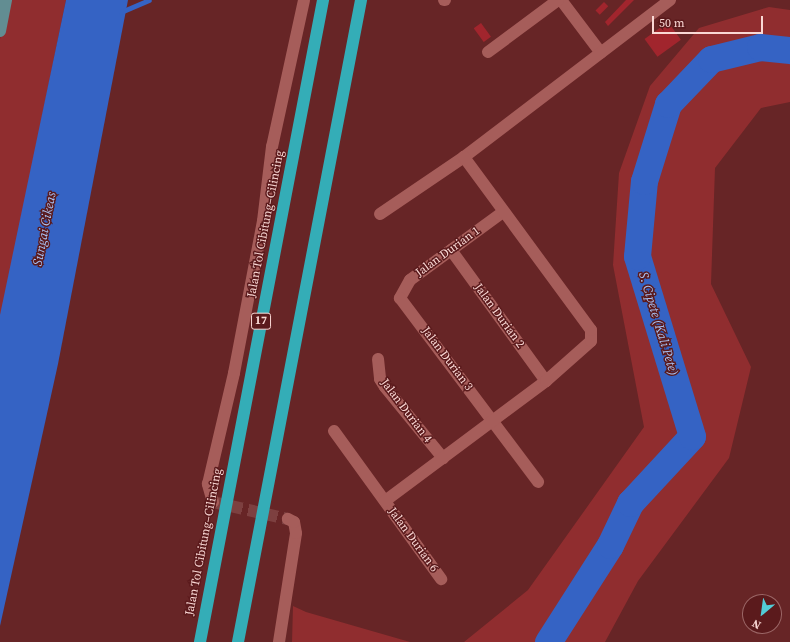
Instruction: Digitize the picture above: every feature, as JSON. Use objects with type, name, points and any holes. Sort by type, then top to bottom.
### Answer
[{"type":"highway","name":"Jalan Tol Cibitung–Cilincing","points":[[200,642],[324,0]]},
{"type":"highway","points":[[238,642],[361,0]]},
{"type":"main road","points":[[0,31],[6,0]]},
{"type":"street","points":[[213,502],[208,484],[235,365],[263,221],[272,147],[304,0]]},
{"type":"street","points":[[488,52],[558,0]]},
{"type":"street","points":[[561,0],[601,53]]},
{"type":"street","points":[[380,214],[464,157],[670,0]]},
{"type":"street","points":[[385,501],[546,381],[589,346],[591,330],[464,157]]},
{"type":"street","name":"Jalan Durian 1","points":[[400,298],[410,280],[503,212]]},
{"type":"street","name":"Jalan Durian 2","points":[[452,250],[546,381]]},
{"type":"street","name":"Jalan Durian 3","points":[[400,298],[494,420],[538,482]]},
{"type":"street","name":"Jalan Durian 4","points":[[378,359],[380,378],[385,387],[443,458]]},
{"type":"street","name":"Jalan Durian 6","points":[[334,431],[441,579]]},
{"type":"street","points":[[279,642],[296,533],[294,522],[288,519]]},
{"type":"shaded area","points":[[7,0],[66,0],[0,322],[0,39]]},
{"type":"shaded area","points":[[769,7],[790,10],[790,102],[761,108],[715,168],[711,284],[751,367],[729,458],[638,581],[605,642],[464,642],[528,590],[644,427],[613,265],[619,173],[650,86],[699,28]]},
{"type":"shaded area","points":[[293,606],[306,612],[410,642],[292,642]]},
{"type":"water","name":"Sungai Cikeas","points":[[66,0],[128,0],[58,364],[0,626],[0,315]]},
{"type":"building","points":[[626,0],[634,0],[608,26],[605,22]]},
{"type":"building","points":[[604,2],[608,6],[600,15],[596,10]]},
{"type":"building","points":[[668,22],[681,40],[657,57],[645,39]]},
{"type":"building","points":[[481,23],[491,37],[484,42],[474,28]]},
{"type":"waterway","points":[[121,12],[149,0]]},
{"type":"waterway","name":"S. Cipete (Kali Pete)","points":[[548,642],[610,545],[630,503],[692,436],[637,256],[644,181],[668,104],[711,59],[760,47],[790,50]]},
{"type":"tunnel","points":[[213,502],[288,519]]}]
